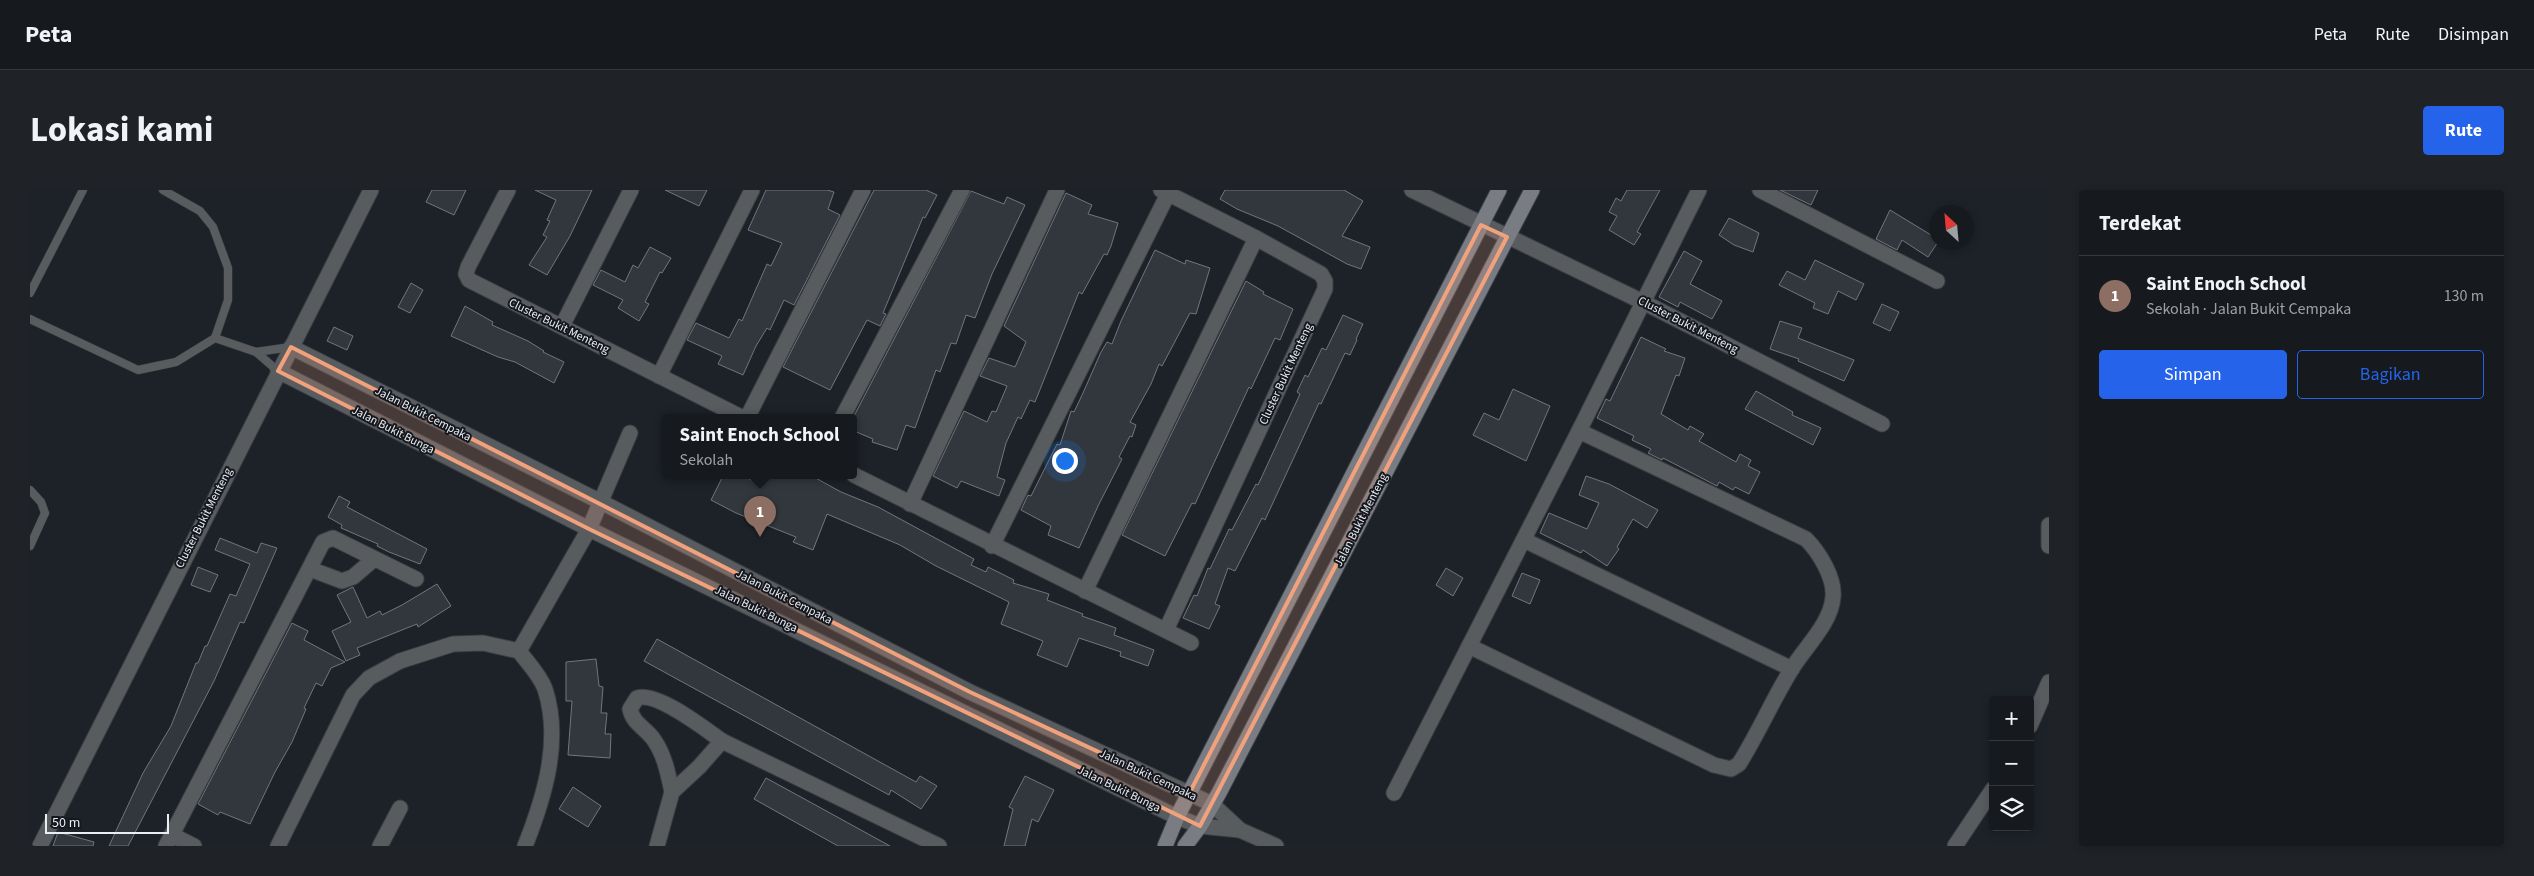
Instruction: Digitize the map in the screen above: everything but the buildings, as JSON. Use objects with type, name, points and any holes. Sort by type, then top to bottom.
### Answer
[{"type":"street","name":"Cluster Bukit Menteng","points":[[40,846],[370,190]]},
{"type":"street","name":"Cluster Bukit Menteng","points":[[508,190],[466,274],[469,280],[499,297],[562,326],[737,414]]},
{"type":"street","points":[[562,326],[631,190]]},
{"type":"street","points":[[659,376],[752,190]]},
{"type":"street","name":"Cluster Bukit Menteng","points":[[747,414],[863,190]]},
{"type":"street","points":[[844,414],[962,190]]},
{"type":"street","points":[[910,504],[1057,190]]},
{"type":"street","name":"Cluster Bukit Menteng","points":[[1412,190],[1507,238],[1643,302],[1882,424]]},
{"type":"street","points":[[1165,846],[1177,817],[1499,190]]},
{"type":"street","name":"Jalan Bukit Menteng","points":[[1185,846],[1200,826],[1212,804],[1532,190]]},
{"type":"street","points":[[1394,793],[1580,431],[1699,190]]},
{"type":"street","points":[[1760,190],[1937,281]]},
{"type":"street","name":"Cluster Bukit Menteng","points":[[992,546],[1166,191],[1321,274],[1325,281],[1325,289],[1166,630]]},
{"type":"street","points":[[1085,591],[1256,238]]},
{"type":"street","name":"Jalan Bukit Cempaka","points":[[290,348],[601,502],[970,692],[1212,804],[1240,830],[1276,846]]},
{"type":"street","name":"Jalan Bukit Bunga","points":[[278,371],[589,529],[1177,817],[1200,826],[1240,830]]},
{"type":"street","points":[[1469,646],[1714,765],[1731,769],[1739,764],[1743,758],[1792,669],[1827,617],[1833,597],[1829,578],[1814,547],[1806,539],[1580,431]]},
{"type":"street","points":[[519,651],[589,529],[630,433]]},
{"type":"street","points":[[857,477],[992,546],[1191,643]]},
{"type":"street","points":[[2049,525],[2049,546]]},
{"type":"street","points":[[194,846],[169,840],[310,569],[321,544],[333,538],[416,579]]},
{"type":"street","points":[[1524,540],[1792,669]]},
{"type":"street","points":[[310,569],[342,581],[354,577],[374,559]]},
{"type":"street","points":[[800,631],[810,610]]},
{"type":"street","points":[[278,846],[353,695],[369,678],[400,661],[453,644],[483,643],[519,651],[544,687],[552,718],[551,749],[541,806],[525,846]]},
{"type":"street","points":[[2034,717],[2049,682]]},
{"type":"street","points":[[961,712],[970,692]]},
{"type":"street","points":[[657,846],[672,792],[664,756],[653,738],[631,716],[630,709],[637,698],[652,698],[689,718],[722,740],[939,846]]},
{"type":"street","points":[[672,792],[699,767],[722,740]]},
{"type":"street","points":[[1955,846],[1989,794]]},
{"type":"street","points":[[380,846],[400,808]]},
{"type":"lane","points":[[30,293],[83,190]]},
{"type":"lane","points":[[30,319],[138,370],[176,362],[214,338],[228,300],[228,268],[213,227],[200,212],[163,190]]},
{"type":"lane","points":[[214,338],[256,352],[278,371]]},
{"type":"lane","points":[[256,352],[290,348]]},
{"type":"lane","points":[[30,490],[41,502],[45,513],[30,546]]},
{"type":"highlighted area","points":[[1481,225],[1507,237],[1200,826],[1177,817],[589,529],[278,371],[291,347],[970,692],[1189,794]]},
{"type":"place","name":"Saint Enoch School","points":[[760,537]]}]
